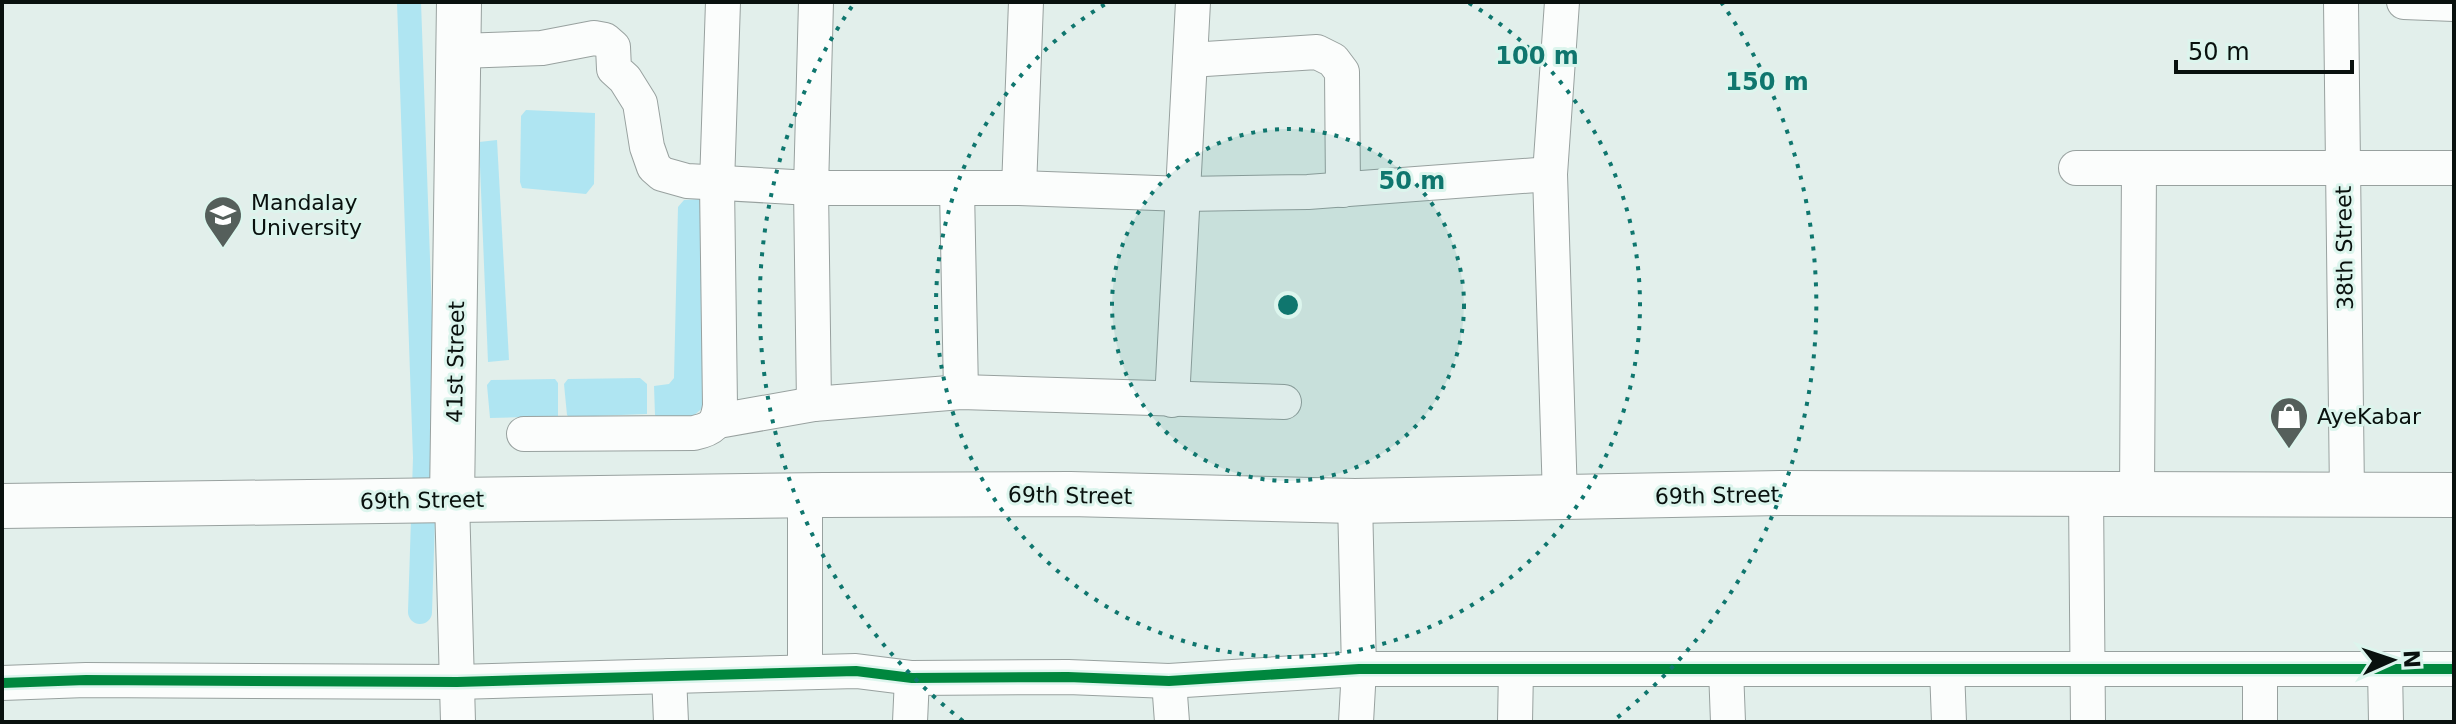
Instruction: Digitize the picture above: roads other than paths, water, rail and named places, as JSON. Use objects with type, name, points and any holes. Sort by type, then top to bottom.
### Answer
[{"type":"main road","name":"41st Street","points":[[434,500],[460,51],[459,2]]},
{"type":"main road","name":"69th Street","points":[[2,506],[805,495],[1070,494],[1355,501],[1782,493],[2454,495]]},
{"type":"street","points":[[718,421],[717,184],[723,2]]},
{"type":"street","points":[[814,404],[811,188],[816,2]]},
{"type":"street","points":[[1019,188],[1026,2]]},
{"type":"street","points":[[1172,400],[1193,2]]},
{"type":"street","points":[[1560,498],[1550,174],[1562,2]]},
{"type":"street","name":"38th Street","points":[[2341,2],[2347,494]]},
{"type":"street","points":[[2404,2],[2454,4]]},
{"type":"street","points":[[460,51],[542,48],[594,38],[605,40],[613,47],[614,69],[625,79],[640,103],[647,147],[654,167],[662,174],[687,181],[811,188],[1019,188],[1184,194],[1343,190],[1550,174]]},
{"type":"street","points":[[1190,60],[1317,52],[1333,60],[1342,72],[1343,190]]},
{"type":"street","points":[[2076,168],[2454,168]]},
{"type":"street","points":[[2137,494],[2139,168]]},
{"type":"street","points":[[957,189],[961,392]]},
{"type":"street","points":[[524,434],[694,433],[710,429],[718,421],[814,404],[961,392],[1284,402]]},
{"type":"street","points":[[2086,493],[2088,722]]},
{"type":"street","points":[[805,495],[805,672]]},
{"type":"street","name":"41st Street","points":[[434,500],[457,682],[458,722]]},
{"type":"street","points":[[1355,501],[1359,669],[1356,722]]},
{"type":"street","points":[[2,683],[86,680],[457,682],[856,671],[912,678],[1068,677],[1169,681],[1359,669],[2454,669]]},
{"type":"street","points":[[1515,722],[1516,669]]},
{"type":"street","points":[[1726,669],[1728,722]]},
{"type":"street","points":[[1947,669],[1949,722]]},
{"type":"street","points":[[2260,669],[2260,722]]},
{"type":"street","points":[[2385,669],[2386,722]]},
{"type":"street","points":[[669,676],[671,722]]},
{"type":"street","points":[[910,722],[912,678]]},
{"type":"street","points":[[1169,681],[1172,722]]},
{"type":"water","points":[[526,110],[595,113],[594,184],[586,194],[522,188],[521,116]]},
{"type":"water","points":[[497,140],[509,360],[488,362],[479,142]]},
{"type":"water","points":[[702,199],[704,407],[693,416],[657,417],[654,386],[669,384],[674,378],[678,207],[684,200]]},
{"type":"water","points":[[640,378],[647,384],[647,414],[567,415],[564,384],[568,379]]},
{"type":"water","points":[[555,379],[558,383],[558,416],[490,418],[487,385],[491,380]]},
{"type":"waterway","points":[[409,2],[425,458],[420,612]]},
{"type":"place","name":"Mandalay University","points":[[223,249]]},
{"type":"place","name":"AyeKabar","points":[[2289,450]]}]
